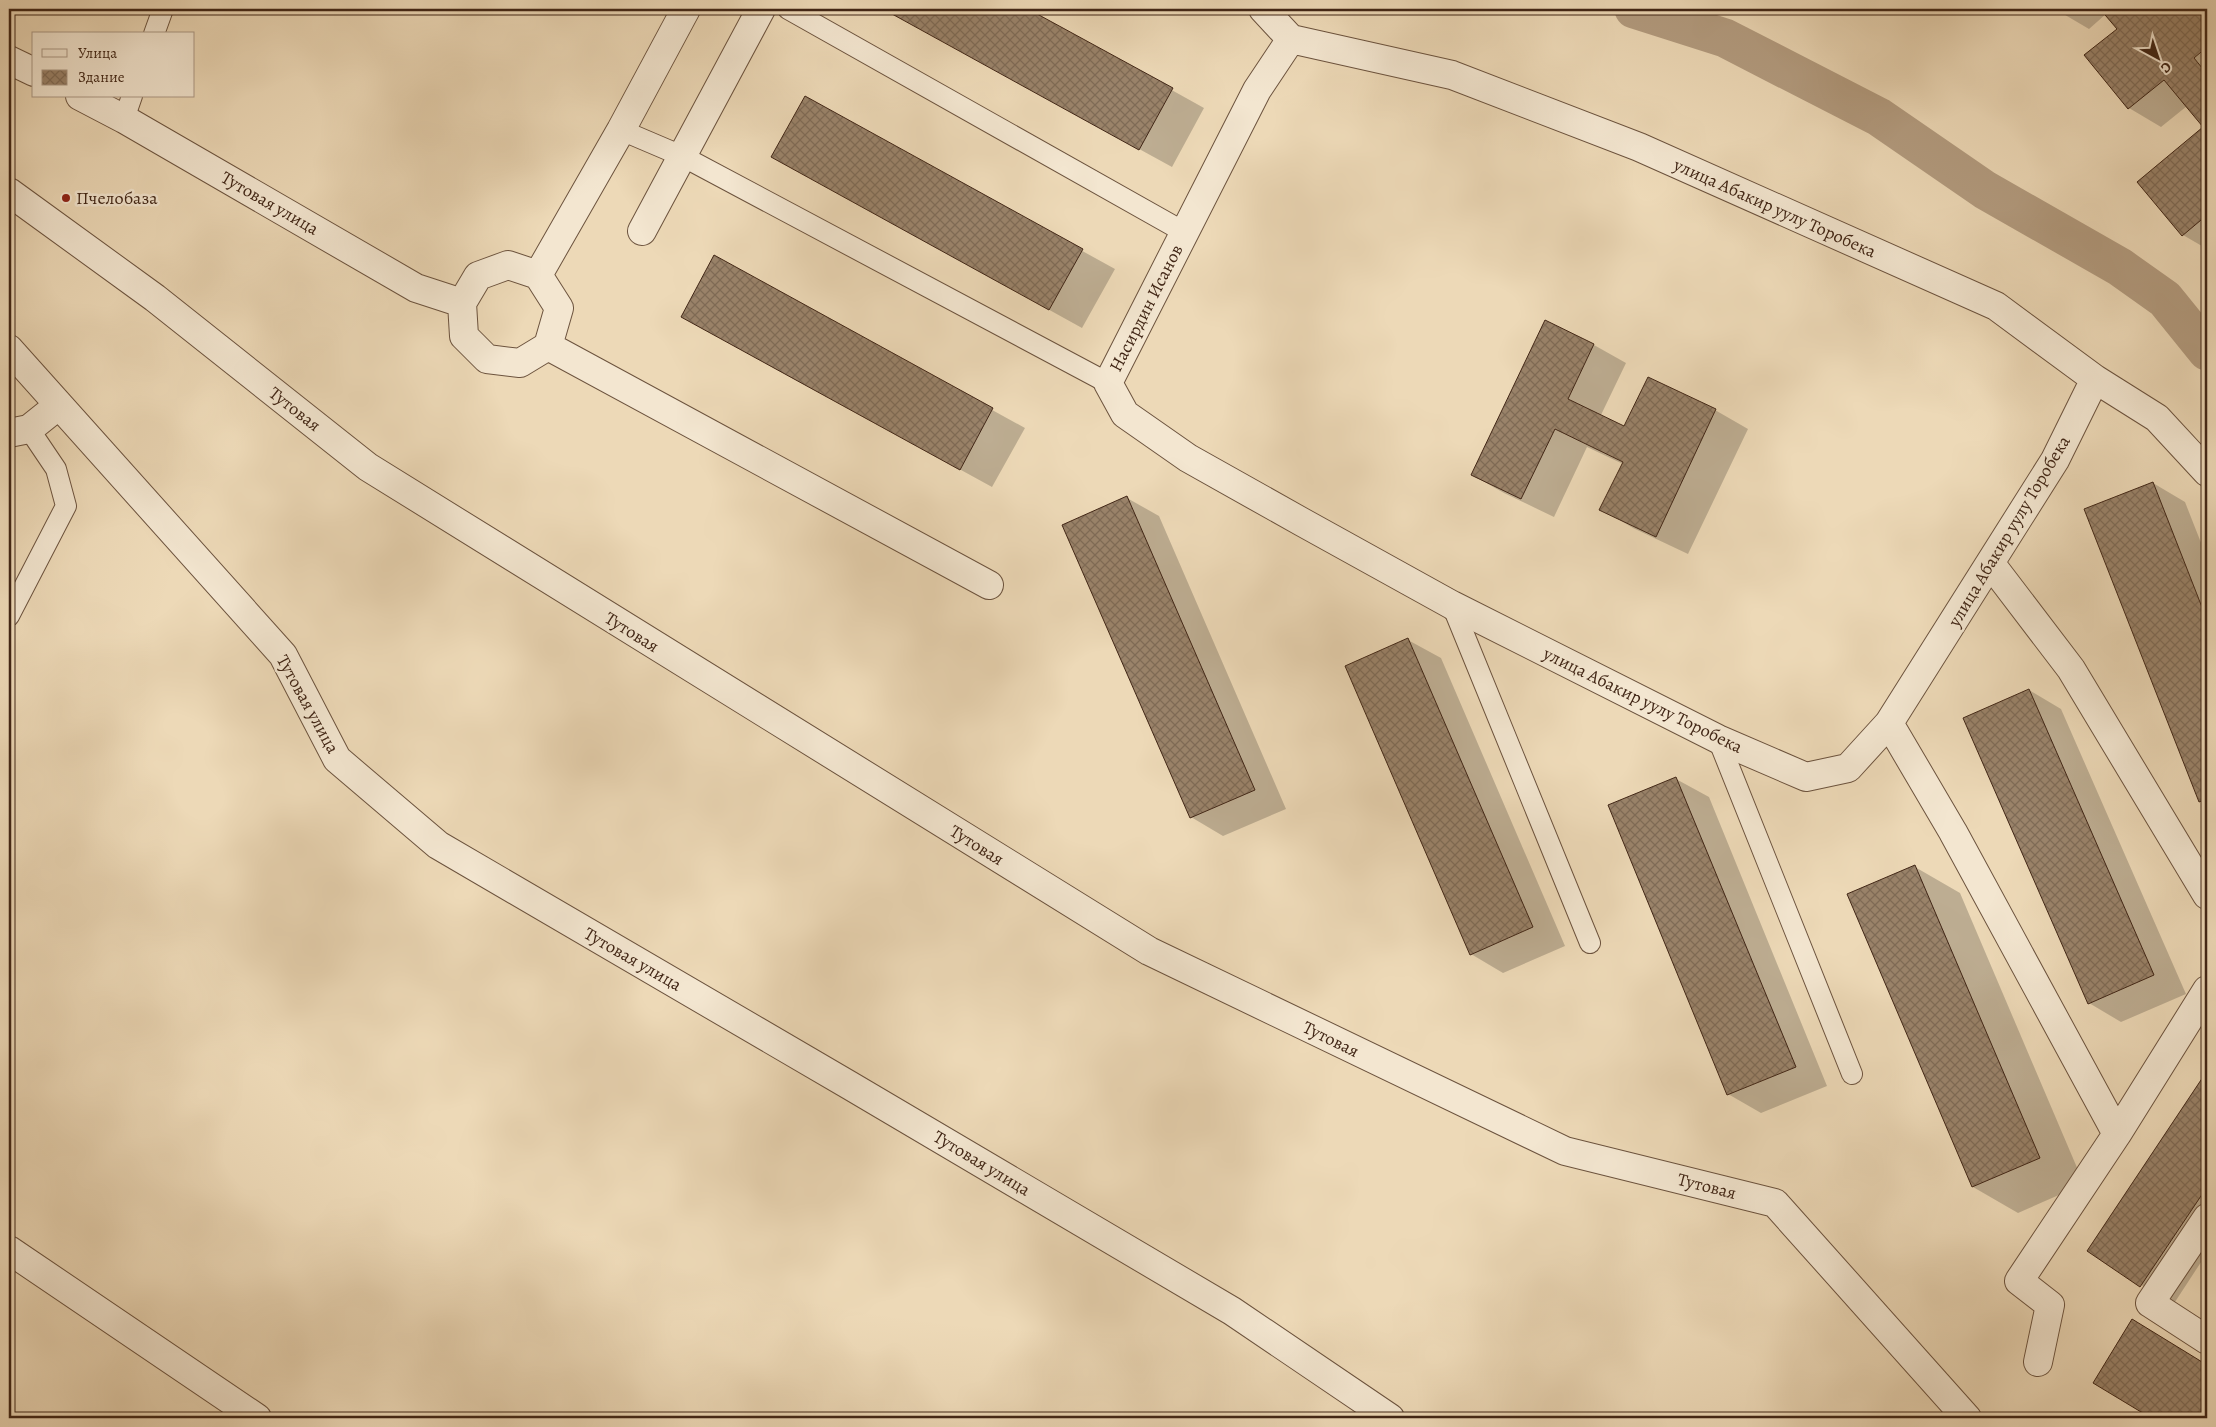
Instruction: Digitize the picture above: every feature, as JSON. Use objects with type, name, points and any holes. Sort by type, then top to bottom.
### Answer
[{"type":"street","points":[[538,275],[621,130],[686,9]]},
{"type":"street","points":[[642,231],[761,9]]},
{"type":"street","points":[[1263,9],[1291,39]]},
{"type":"street","name":"Насирдин Исанов","points":[[1291,39],[1257,90],[1108,383],[1124,414],[1188,458],[1452,605]]},
{"type":"street","name":"улица Абакир уулу Торобека","points":[[1291,39],[1452,75],[1639,147],[1996,306],[2095,379],[2055,460],[1991,564],[1889,722],[1848,768],[1806,777],[1718,739],[1452,605]]},
{"type":"street","points":[[9,60],[32,71]]},
{"type":"street","name":"Тутовая улица","points":[[89,98],[128,107],[416,288],[462,303]]},
{"type":"street","name":"Тутовая","points":[[9,192],[155,298],[368,467],[1149,951],[1565,1151],[1775,1203],[1966,1418]]},
{"type":"street","points":[[508,266],[538,275],[559,308],[548,346],[520,363],[487,359],[464,336],[462,303],[478,276],[508,266]]},
{"type":"street","points":[[548,346],[988,585]]},
{"type":"street","name":"Тутовая улица","points":[[9,349],[283,655],[337,759],[438,845],[849,1084],[1232,1311],[1390,1418]]},
{"type":"street","points":[[2095,379],[2157,418],[2207,472]]},
{"type":"street","points":[[19,431],[59,405]]},
{"type":"street","points":[[1991,564],[2071,670],[2207,895]]},
{"type":"street","points":[[1889,722],[1954,832],[2117,1134]]},
{"type":"street","points":[[2038,1362],[2050,1305],[2019,1281],[2117,1134],[2207,990]]},
{"type":"street","points":[[2207,1218],[2150,1303],[2207,1340]]},
{"type":"street","points":[[9,1250],[257,1418]]},
{"type":"lane","points":[[155,32],[163,9]]},
{"type":"lane","points":[[788,9],[1184,232]]},
{"type":"lane","points":[[621,130],[682,156],[1108,383]]},
{"type":"lane","points":[[9,616],[66,506],[56,469],[19,431]]},
{"type":"lane","points":[[1452,605],[1590,943]]},
{"type":"lane","points":[[1718,739],[1852,1074]]},
{"type":"building","points":[[883,9],[1028,9],[1173,88],[1139,150]]},
{"type":"building","points":[[2100,9],[2207,9],[2207,47],[2194,58],[2207,74],[2207,215],[2182,236],[2137,182],[2203,127],[2164,80],[2128,109],[2084,55],[2117,29]]},
{"type":"building","points":[[805,96],[1083,249],[1049,310],[771,157]]},
{"type":"building","points":[[714,255],[993,408],[960,470],[681,317]]},
{"type":"building","points":[[1545,320],[1594,344],[1568,399],[1624,426],[1648,377],[1716,409],[1656,537],[1599,510],[1623,462],[1555,429],[1521,499],[1471,475]]},
{"type":"building","points":[[2153,482],[2207,620],[2207,799],[2199,802],[2084,509]]},
{"type":"building","points":[[1127,496],[1255,790],[1190,818],[1062,525]]},
{"type":"building","points":[[1408,638],[1533,927],[1470,955],[1345,666]]},
{"type":"building","points":[[2029,689],[2154,975],[2088,1004],[1963,718]]},
{"type":"building","points":[[1676,777],[1796,1067],[1727,1095],[1608,805]]},
{"type":"building","points":[[1915,865],[2040,1158],[1972,1187],[1847,894]]},
{"type":"building","points":[[2207,1071],[2207,1187],[2140,1287],[2087,1251]]},
{"type":"building","points":[[2132,1319],[2207,1365],[2207,1418],[2151,1418],[2093,1383]]},
{"type":"waterway","points":[[1634,9],[1725,38],[1879,117],[1985,190],[2120,267],[2165,299],[2207,351]]},
{"type":"place","name":"Пчелобаза","points":[[66,198]]}]
